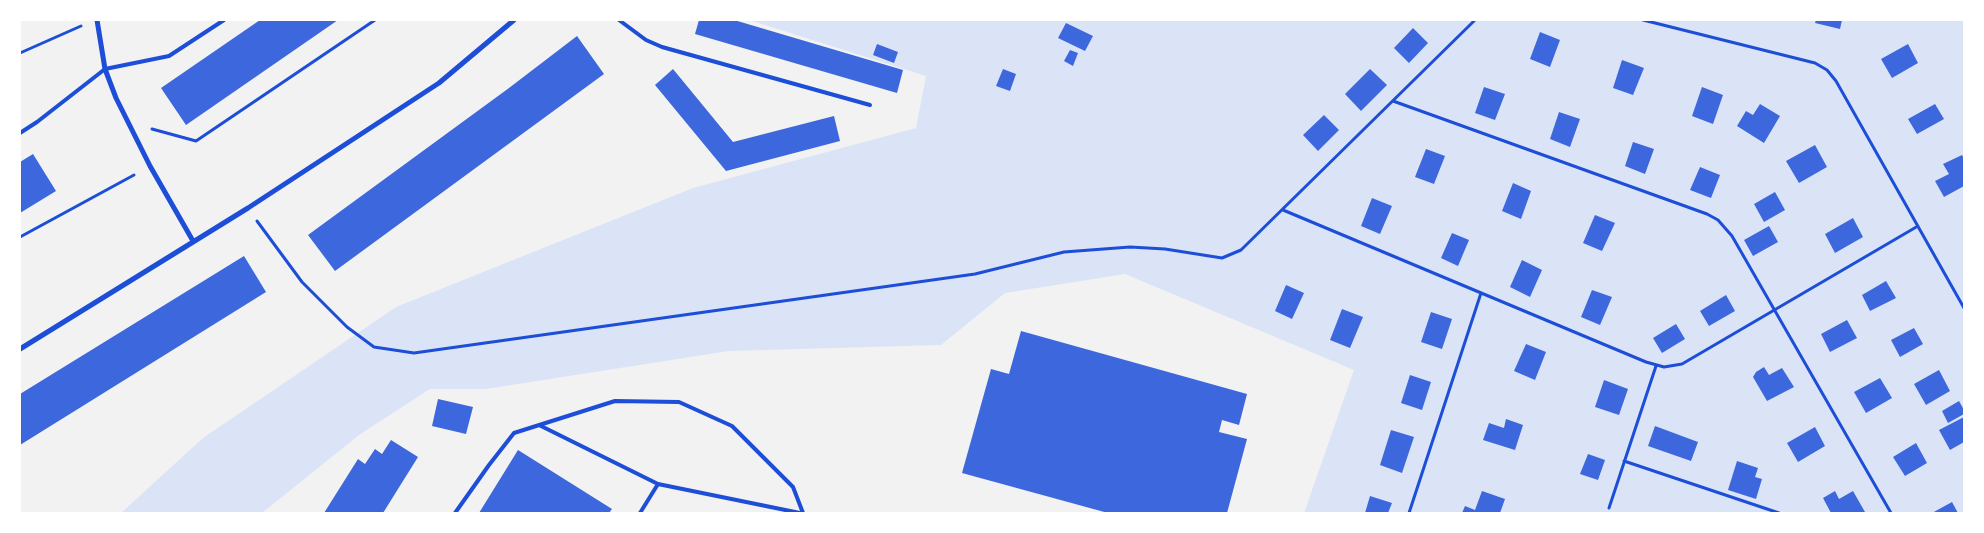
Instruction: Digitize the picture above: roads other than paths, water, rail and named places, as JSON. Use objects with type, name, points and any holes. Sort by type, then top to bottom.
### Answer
[{"type":"street","points":[[97,20],[105,69],[128,122],[150,166],[193,241]]},
{"type":"street","points":[[20,350],[248,208],[439,83],[514,20]]},
{"type":"lane","points":[[20,133],[105,69],[169,56],[224,20]]},
{"type":"lane","points":[[618,20],[646,40],[662,47],[870,105]]},
{"type":"lane","points":[[455,513],[514,434],[615,401],[679,402],[732,426],[793,487],[801,513],[658,484],[539,426]]},
{"type":"lane","points":[[640,513],[658,484]]}]
